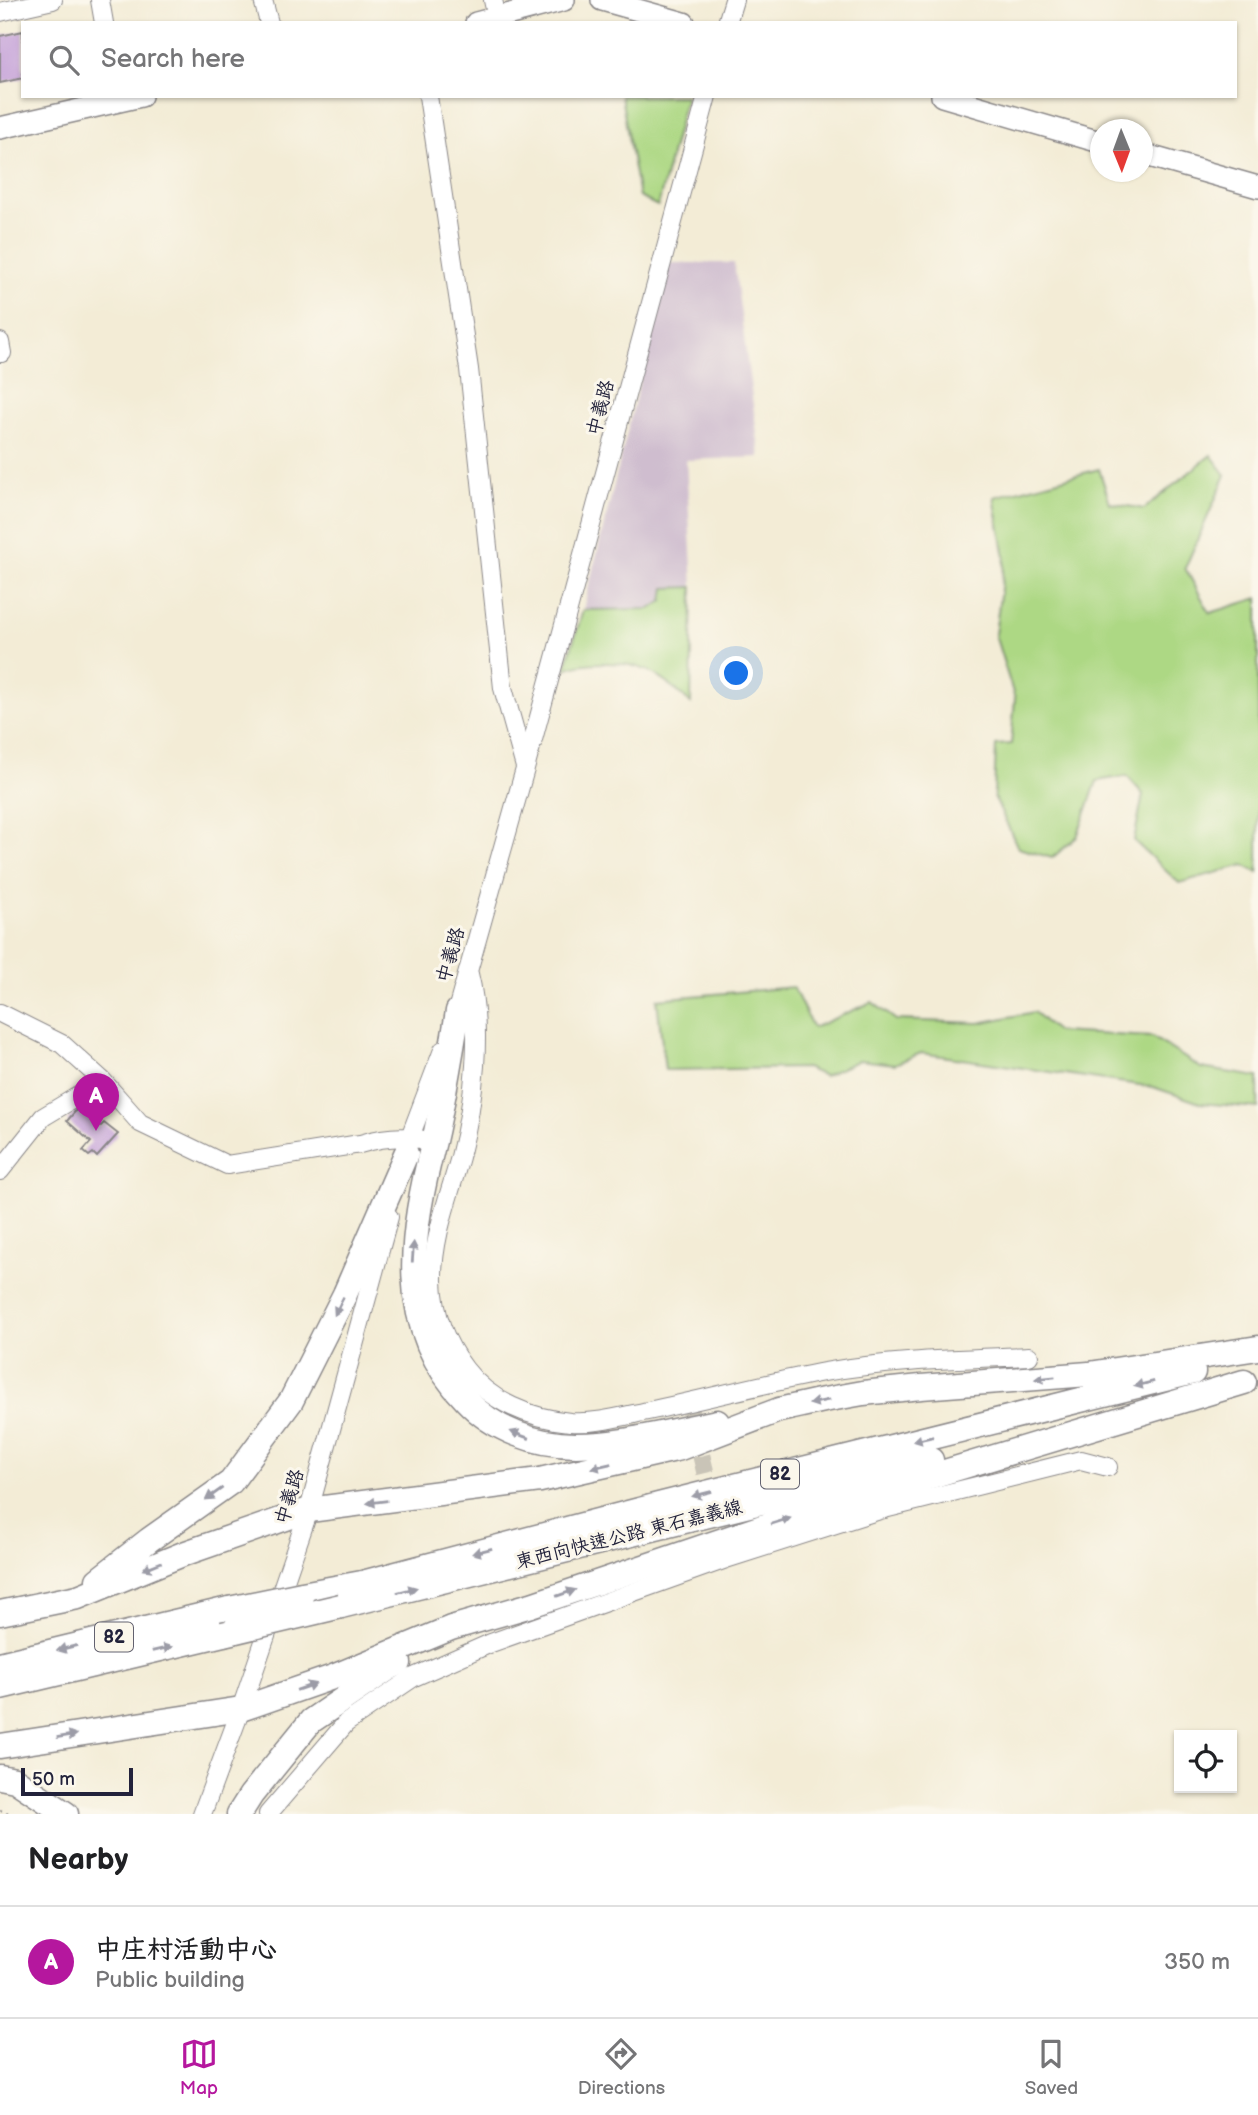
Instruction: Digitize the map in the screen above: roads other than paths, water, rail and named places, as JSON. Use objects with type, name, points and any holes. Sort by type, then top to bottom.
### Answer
[{"type":"highway","points":[[78,1597],[149,1540],[231,1482],[291,1401],[416,1144],[458,1011]]},
{"type":"highway","points":[[416,1144],[420,1196],[412,1266],[422,1330],[430,1352],[460,1394],[479,1414],[505,1429],[536,1441],[574,1446],[609,1443],[863,1393],[1088,1374],[1258,1348]]},
{"type":"highway","name":"東西向快速公路 東石嘉義線","points":[[0,1664],[229,1609],[362,1583],[658,1505],[1258,1357]]},
{"type":"highway","points":[[0,1746],[241,1709],[333,1677],[451,1628],[530,1605],[762,1527],[1251,1380]]},
{"type":"highway","name":"東西向快速公路 東石嘉義線","points":[[0,1687],[341,1606],[1251,1380]]},
{"type":"highway","points":[[0,1614],[78,1597],[183,1554],[309,1510],[540,1480],[680,1448],[779,1410]]},
{"type":"highway","points":[[240,1814],[251,1795],[311,1721],[389,1668],[530,1605]]},
{"type":"highway","points":[[0,1777],[16,1780],[66,1814]]},
{"type":"main road","points":[[489,14],[564,0]]},
{"type":"main road","points":[[602,0],[677,21]]},
{"type":"main road","points":[[0,128],[132,98]]},
{"type":"main road","points":[[949,98],[1090,139]]},
{"type":"main road","points":[[1153,157],[1258,187]]},
{"type":"street","points":[[0,12],[53,0]]},
{"type":"street","points":[[100,0],[104,21]]},
{"type":"street","points":[[263,0],[269,21]]},
{"type":"street","points":[[728,21],[734,0]]},
{"type":"street","points":[[428,98],[469,369],[503,688],[525,769]]},
{"type":"street","name":"中義路","points":[[458,1011],[705,98]]},
{"type":"street","points":[[0,342],[0,353]]},
{"type":"street","points":[[468,970],[474,995],[476,1064],[461,1154],[440,1227],[433,1282],[444,1335],[472,1378],[493,1395],[526,1414],[572,1422],[593,1422],[689,1403],[775,1381],[866,1365],[1029,1356]]},
{"type":"street","points":[[0,1013],[62,1044],[103,1081],[140,1123],[227,1165],[379,1139],[416,1144]]},
{"type":"street","points":[[0,1171],[43,1117],[103,1081]]},
{"type":"street","name":"中義路","points":[[202,1814],[309,1510],[416,1144]]},
{"type":"street","points":[[268,1814],[346,1723],[414,1677],[491,1643],[726,1559],[880,1510],[1081,1460],[1108,1466]]},
{"type":"tunnel","points":[[689,1403],[724,1552]]},
{"type":"place","name":"中庄村活動中心","points":[[96,1131]]}]
